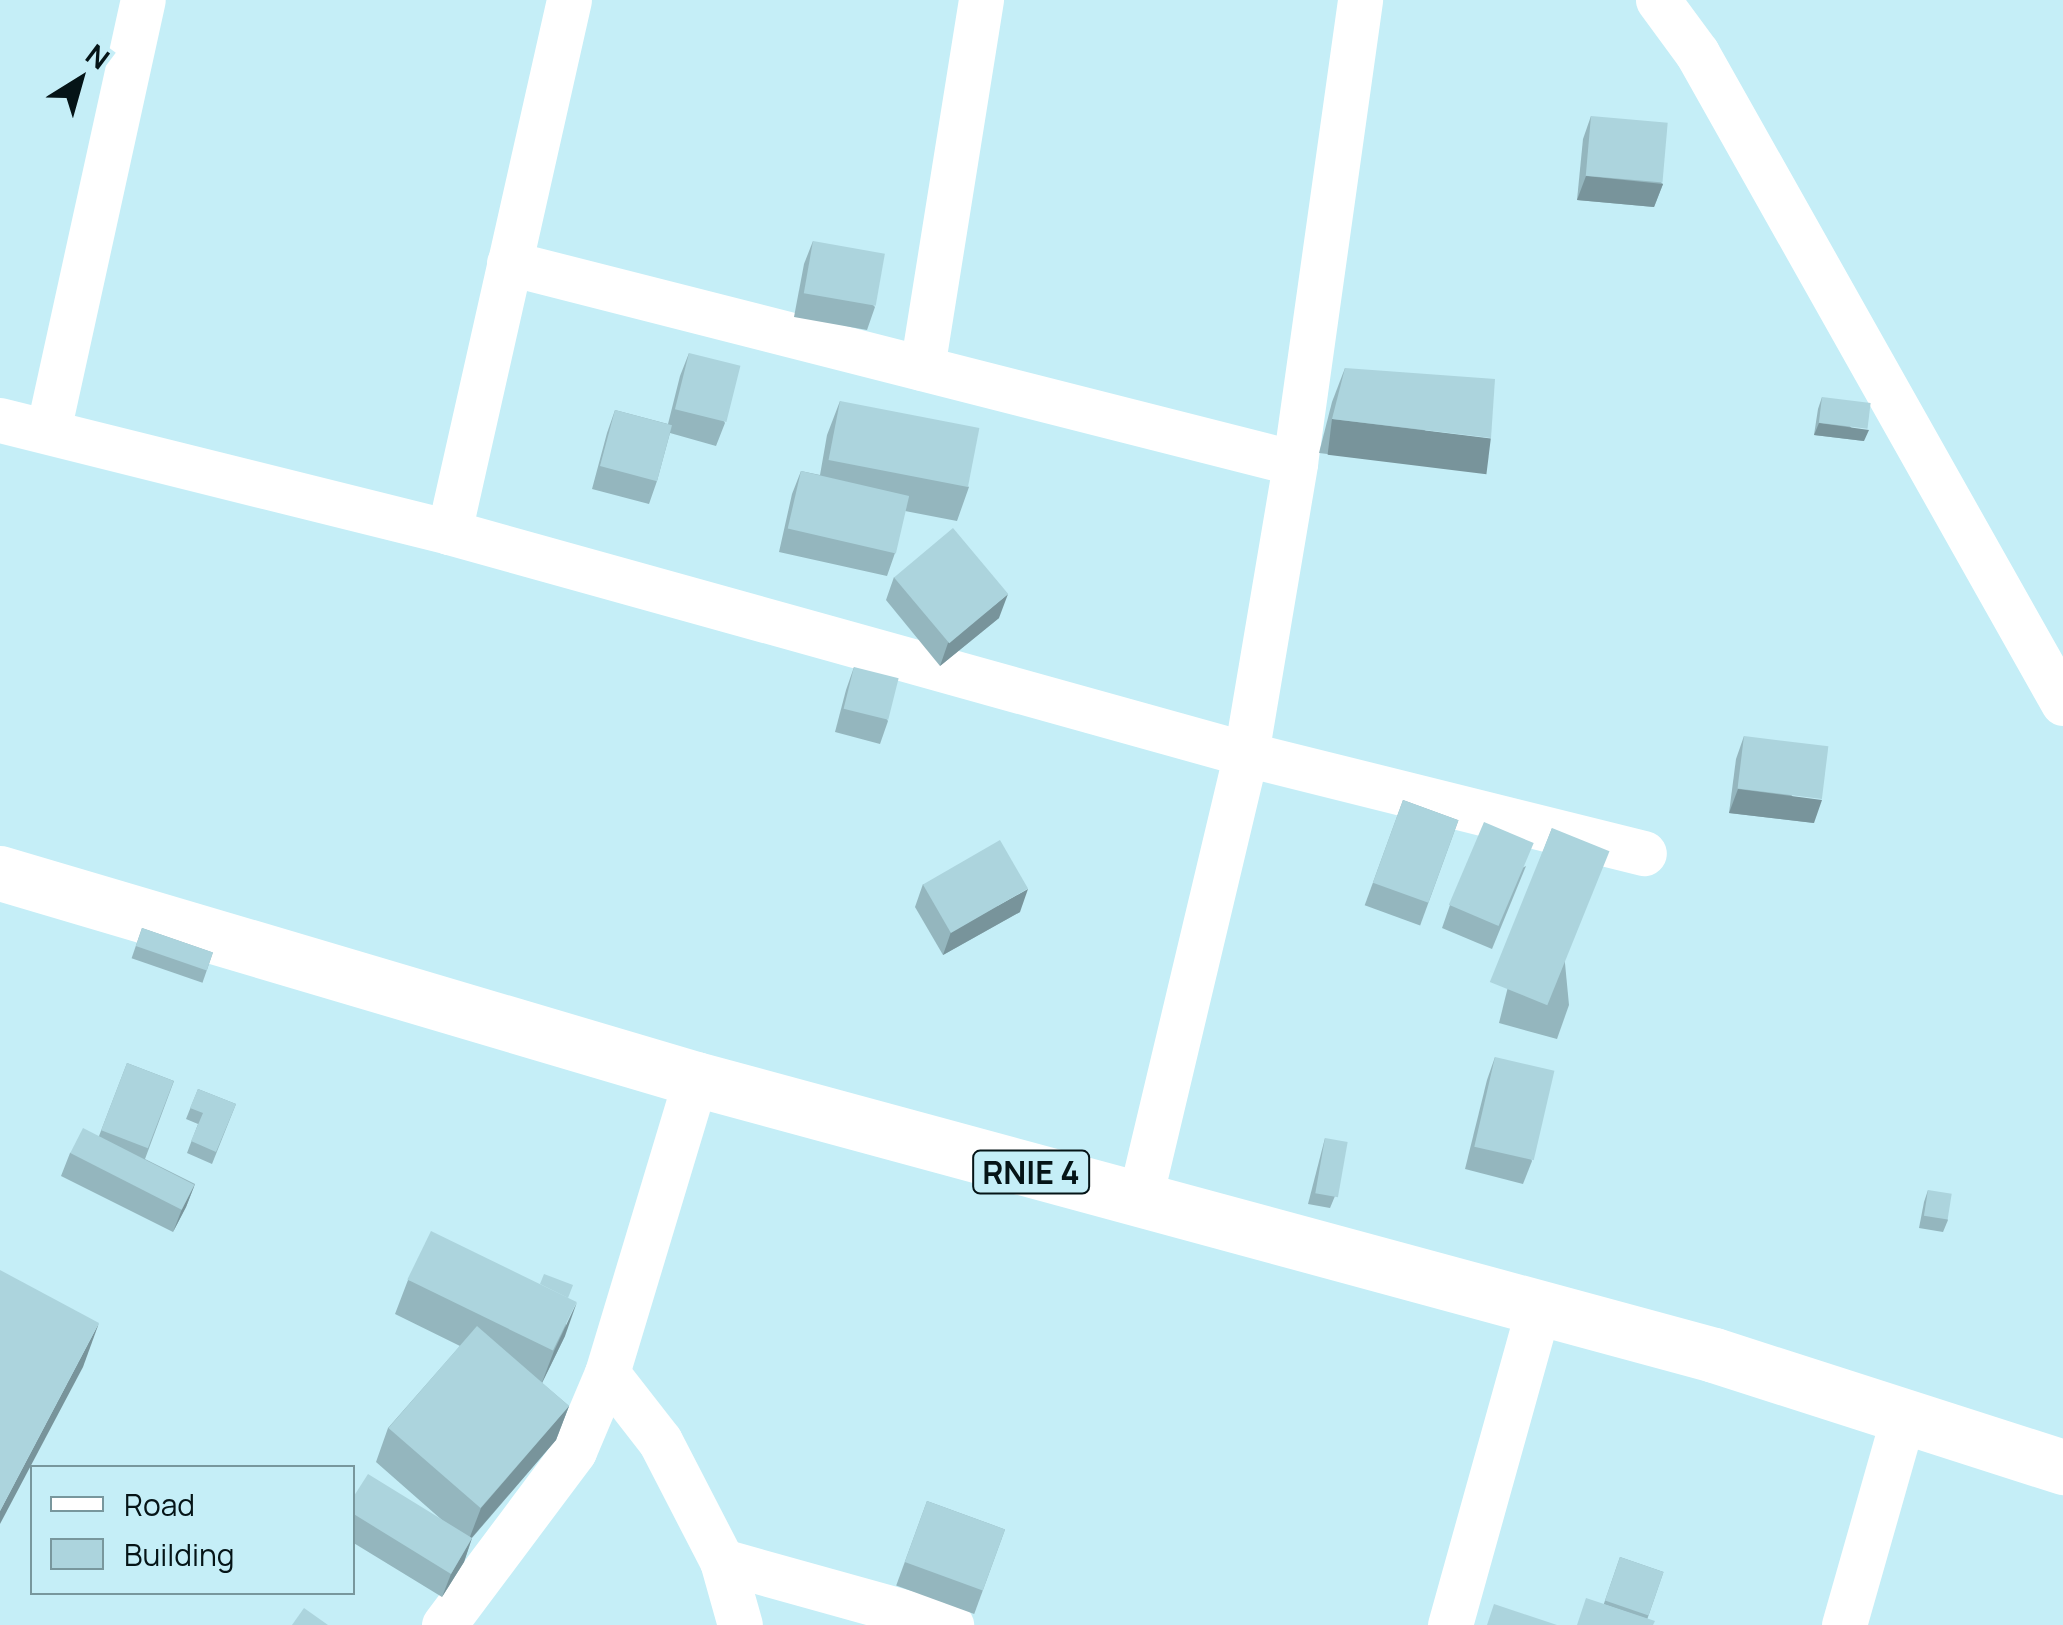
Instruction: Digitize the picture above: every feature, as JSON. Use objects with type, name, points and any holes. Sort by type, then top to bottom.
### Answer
[{"type":"main road","name":"RNIE 4","points":[[0,873],[696,1079],[1538,1308],[1904,1416],[2063,1468]]},
{"type":"street","points":[[48,432],[143,0]]},
{"type":"street","points":[[449,532],[569,0]]},
{"type":"street","points":[[922,368],[981,0]]},
{"type":"street","points":[[1139,1202],[1246,754],[1295,463],[1360,0]]},
{"type":"street","points":[[1658,0],[1697,53],[2063,704]]},
{"type":"street","points":[[509,263],[1295,463]]},
{"type":"street","points":[[0,420],[449,532],[1246,754],[1644,853]]},
{"type":"street","points":[[444,1625],[544,1498],[574,1451],[607,1373],[696,1079]]},
{"type":"street","points":[[1450,1625],[1538,1308]]},
{"type":"street","points":[[607,1373],[646,1418],[722,1562],[740,1625]]},
{"type":"street","points":[[1844,1625],[1904,1416]]},
{"type":"street","points":[[722,1562],[951,1625]]},
{"type":"building","points":[[1591,116],[1668,123],[1662,182],[1586,176]]},
{"type":"building","points":[[813,241],[885,254],[876,306],[804,293]]},
{"type":"building","points":[[689,353],[740,366],[726,422],[675,409]]},
{"type":"building","points":[[1345,368],[1495,379],[1491,438],[1332,419]]},
{"type":"building","points":[[1822,397],[1871,403],[1867,429],[1819,423]]},
{"type":"building","points":[[840,401],[979,428],[968,487],[829,460]]},
{"type":"building","points":[[615,410],[672,425],[657,481],[600,466]]},
{"type":"building","points":[[801,471],[909,496],[896,553],[788,528]]},
{"type":"building","points":[[953,528],[1008,594],[949,643],[894,577]]},
{"type":"building","points":[[854,667],[899,678],[888,720],[844,709]]},
{"type":"building","points":[[1744,736],[1828,746],[1822,799],[1738,789]]},
{"type":"building","points":[[1403,800],[1458,820],[1428,903],[1373,883]]},
{"type":"building","points":[[1484,822],[1534,843],[1499,926],[1449,905]]},
{"type":"building","points":[[1552,828],[1609,851],[1547,1005],[1490,982]]},
{"type":"building","points":[[1000,840],[1028,888],[951,933],[923,885]]},
{"type":"building","points":[[142,928],[213,952],[207,970],[136,946]]},
{"type":"building","points":[[1495,1057],[1554,1071],[1534,1160],[1474,1147]]},
{"type":"building","points":[[127,1063],[174,1081],[148,1148],[101,1130]]},
{"type":"building","points":[[198,1089],[236,1104],[216,1152],[191,1141],[203,1113],[190,1108]]},
{"type":"building","points":[[83,1128],[194,1185],[182,1210],[70,1153]]},
{"type":"building","points":[[1325,1138],[1348,1142],[1338,1197],[1315,1193]]},
{"type":"building","points":[[1928,1190],[1952,1194],[1948,1219],[1924,1216]]},
{"type":"building","points":[[431,1231],[577,1302],[553,1351],[407,1280]]},
{"type":"building","points":[[0,1270],[99,1323],[0,1511]]},
{"type":"building","points":[[544,1274],[573,1285],[568,1298],[540,1284]]},
{"type":"building","points":[[477,1326],[569,1406],[481,1508],[388,1428]]},
{"type":"building","points":[[368,1474],[472,1538],[451,1574],[355,1515],[355,1494]]},
{"type":"building","points":[[927,1501],[1005,1529],[983,1590],[905,1562]]},
{"type":"building","points":[[1620,1557],[1663,1572],[1649,1615],[1605,1600]]},
{"type":"building","points":[[1586,1598],[1655,1621],[1653,1625],[1577,1625]]},
{"type":"building","points":[[1494,1604],[1557,1625],[1487,1625]]},
{"type":"building","points":[[304,1608],[328,1625],[292,1625]]}]
